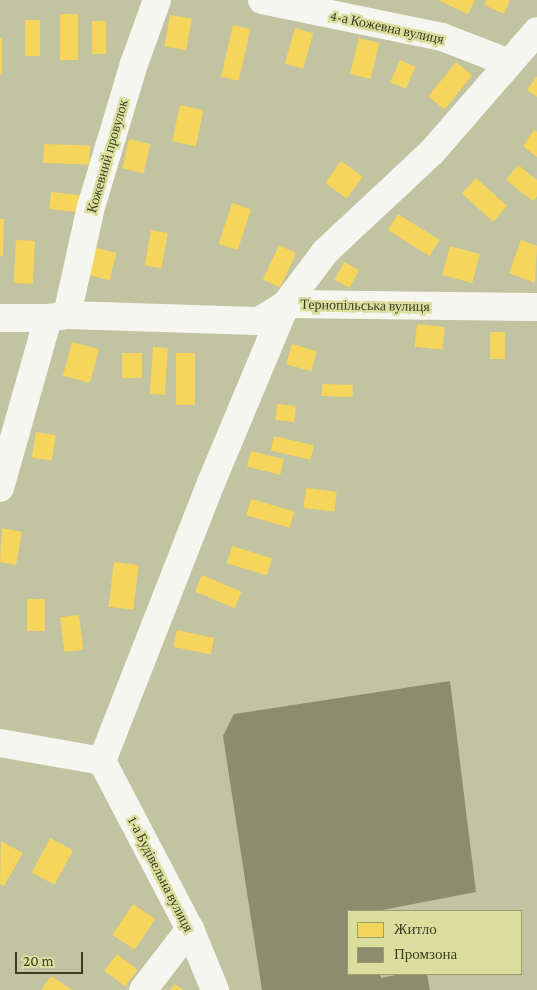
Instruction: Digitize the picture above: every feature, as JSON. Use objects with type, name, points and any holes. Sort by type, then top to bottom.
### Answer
[{"type":"street","name":"Кожевний провулок","points":[[0,488],[57,317],[134,64],[157,0]]},
{"type":"street","name":"4-а Кожевна вулиця","points":[[262,0],[442,38],[509,63]]},
{"type":"street","points":[[0,743],[102,761],[211,483],[286,304],[325,252],[432,152],[537,31]]},
{"type":"street","name":"Тернопільська вулиця","points":[[0,318],[57,317],[259,321],[286,304],[537,307]]},
{"type":"street","name":"1-а Будівельна вулиця","points":[[102,761],[190,929],[215,990]]},
{"type":"street","points":[[143,990],[190,929]]},
{"type":"building: Житло","points":[[438,0],[475,0],[468,14]]},
{"type":"building: Житло","points":[[487,0],[510,0],[504,14],[484,5]]},
{"type":"building: Житло","points":[[60,14],[78,14],[78,60],[60,60]]},
{"type":"building: Житло","points":[[170,15],[192,19],[186,50],[164,47]]},
{"type":"building: Житло","points":[[25,20],[40,20],[40,56],[25,56]]},
{"type":"building: Житло","points":[[92,21],[106,21],[106,54],[92,54]]},
{"type":"building: Житло","points":[[233,25],[251,29],[239,81],[221,77]]},
{"type":"building: Житло","points":[[295,28],[313,33],[303,69],[285,64]]},
{"type":"building: Житло","points":[[0,38],[2,38],[2,75],[0,75]]},
{"type":"building: Житло","points":[[359,38],[379,43],[370,79],[350,74]]},
{"type":"building: Житло","points":[[400,60],[416,67],[406,89],[390,82]]},
{"type":"building: Житло","points":[[456,62],[472,75],[445,109],[428,96]]},
{"type":"building: Житло","points":[[537,76],[537,97],[527,90]]},
{"type":"building: Житло","points":[[180,105],[203,110],[196,146],[172,141]]},
{"type":"building: Житло","points":[[534,130],[537,132],[537,157],[523,146]]},
{"type":"building: Житло","points":[[129,139],[150,144],[144,173],[122,168]]},
{"type":"building: Житло","points":[[44,144],[90,146],[89,165],[43,163]]},
{"type":"building: Житло","points":[[341,161],[363,177],[347,199],[325,183]]},
{"type":"building: Житло","points":[[518,165],[537,180],[537,196],[533,201],[506,180]]},
{"type":"building: Житло","points":[[476,178],[507,206],[493,222],[462,194]]},
{"type":"building: Житло","points":[[51,192],[82,195],[80,212],[49,209]]},
{"type":"building: Житло","points":[[232,203],[251,209],[238,250],[219,244]]},
{"type":"building: Житло","points":[[398,214],[440,240],[429,256],[388,230]]},
{"type":"building: Житло","points":[[0,219],[4,219],[3,256],[0,256]]},
{"type":"building: Житло","points":[[151,230],[168,233],[161,268],[145,265]]},
{"type":"building: Житло","points":[[16,240],[35,241],[33,284],[14,283]]},
{"type":"building: Житло","points":[[521,240],[537,246],[535,283],[509,273]]},
{"type":"building: Житло","points":[[279,245],[296,253],[280,287],[263,279]]},
{"type":"building: Житло","points":[[450,246],[480,254],[472,283],[442,275]]},
{"type":"building: Житло","points":[[96,248],[116,253],[110,280],[89,275]]},
{"type":"building: Житло","points":[[344,262],[359,270],[350,288],[335,280]]},
{"type":"building: Житло","points":[[417,324],[445,327],[442,350],[415,347]]},
{"type":"building: Житло","points":[[490,332],[505,332],[505,359],[490,359]]},
{"type":"building: Житло","points":[[72,342],[99,349],[90,383],[63,376]]},
{"type":"building: Житло","points":[[292,344],[317,351],[311,371],[286,364]]},
{"type":"building: Житло","points":[[153,347],[168,348],[165,395],[150,394]]},
{"type":"building: Житло","points":[[122,353],[142,353],[142,378],[122,378]]},
{"type":"building: Житло","points":[[176,353],[195,353],[195,405],[176,405]]},
{"type":"building: Житло","points":[[322,384],[353,385],[353,397],[322,396]]},
{"type":"building: Житло","points":[[277,404],[296,406],[294,422],[275,420]]},
{"type":"building: Житло","points":[[36,432],[56,435],[52,461],[32,458]]},
{"type":"building: Житло","points":[[274,436],[314,445],[311,460],[271,451]]},
{"type":"building: Житло","points":[[251,451],[284,459],[280,475],[247,467]]},
{"type":"building: Житло","points":[[306,488],[337,492],[334,512],[304,508]]},
{"type":"building: Житло","points":[[251,499],[294,511],[290,528],[246,515]]},
{"type":"building: Житло","points":[[2,528],[22,532],[16,565],[0,562]]},
{"type":"building: Житло","points":[[232,546],[272,558],[267,575],[227,563]]},
{"type":"building: Житло","points":[[114,562],[139,565],[133,610],[109,607]]},
{"type":"building: Житло","points":[[202,575],[242,592],[235,608],[195,592]]},
{"type":"building: Житло","points":[[27,599],[45,599],[45,631],[27,631]]},
{"type":"building: Житло","points":[[79,615],[83,650],[64,652],[60,617]]},
{"type":"building: Житло","points":[[177,630],[214,638],[211,655],[173,647]]},
{"type":"building: Житло","points":[[50,838],[73,850],[55,885],[32,872]]},
{"type":"building: Житло","points":[[1,841],[23,853],[4,886],[0,884]]},
{"type":"building: Житло","points":[[133,904],[155,919],[135,950],[112,935]]},
{"type":"building: Житло","points":[[117,954],[138,970],[125,986],[104,971]]},
{"type":"building: Житло","points":[[51,976],[72,990],[41,990]]},
{"type":"building: Житло","points":[[175,984],[183,990],[170,990]]},
{"type":"building: Промзона","points":[[450,681],[476,892],[382,910],[347,910],[347,975],[380,975],[381,978],[396,975],[427,975],[430,990],[262,990],[223,736],[234,714]]}]
